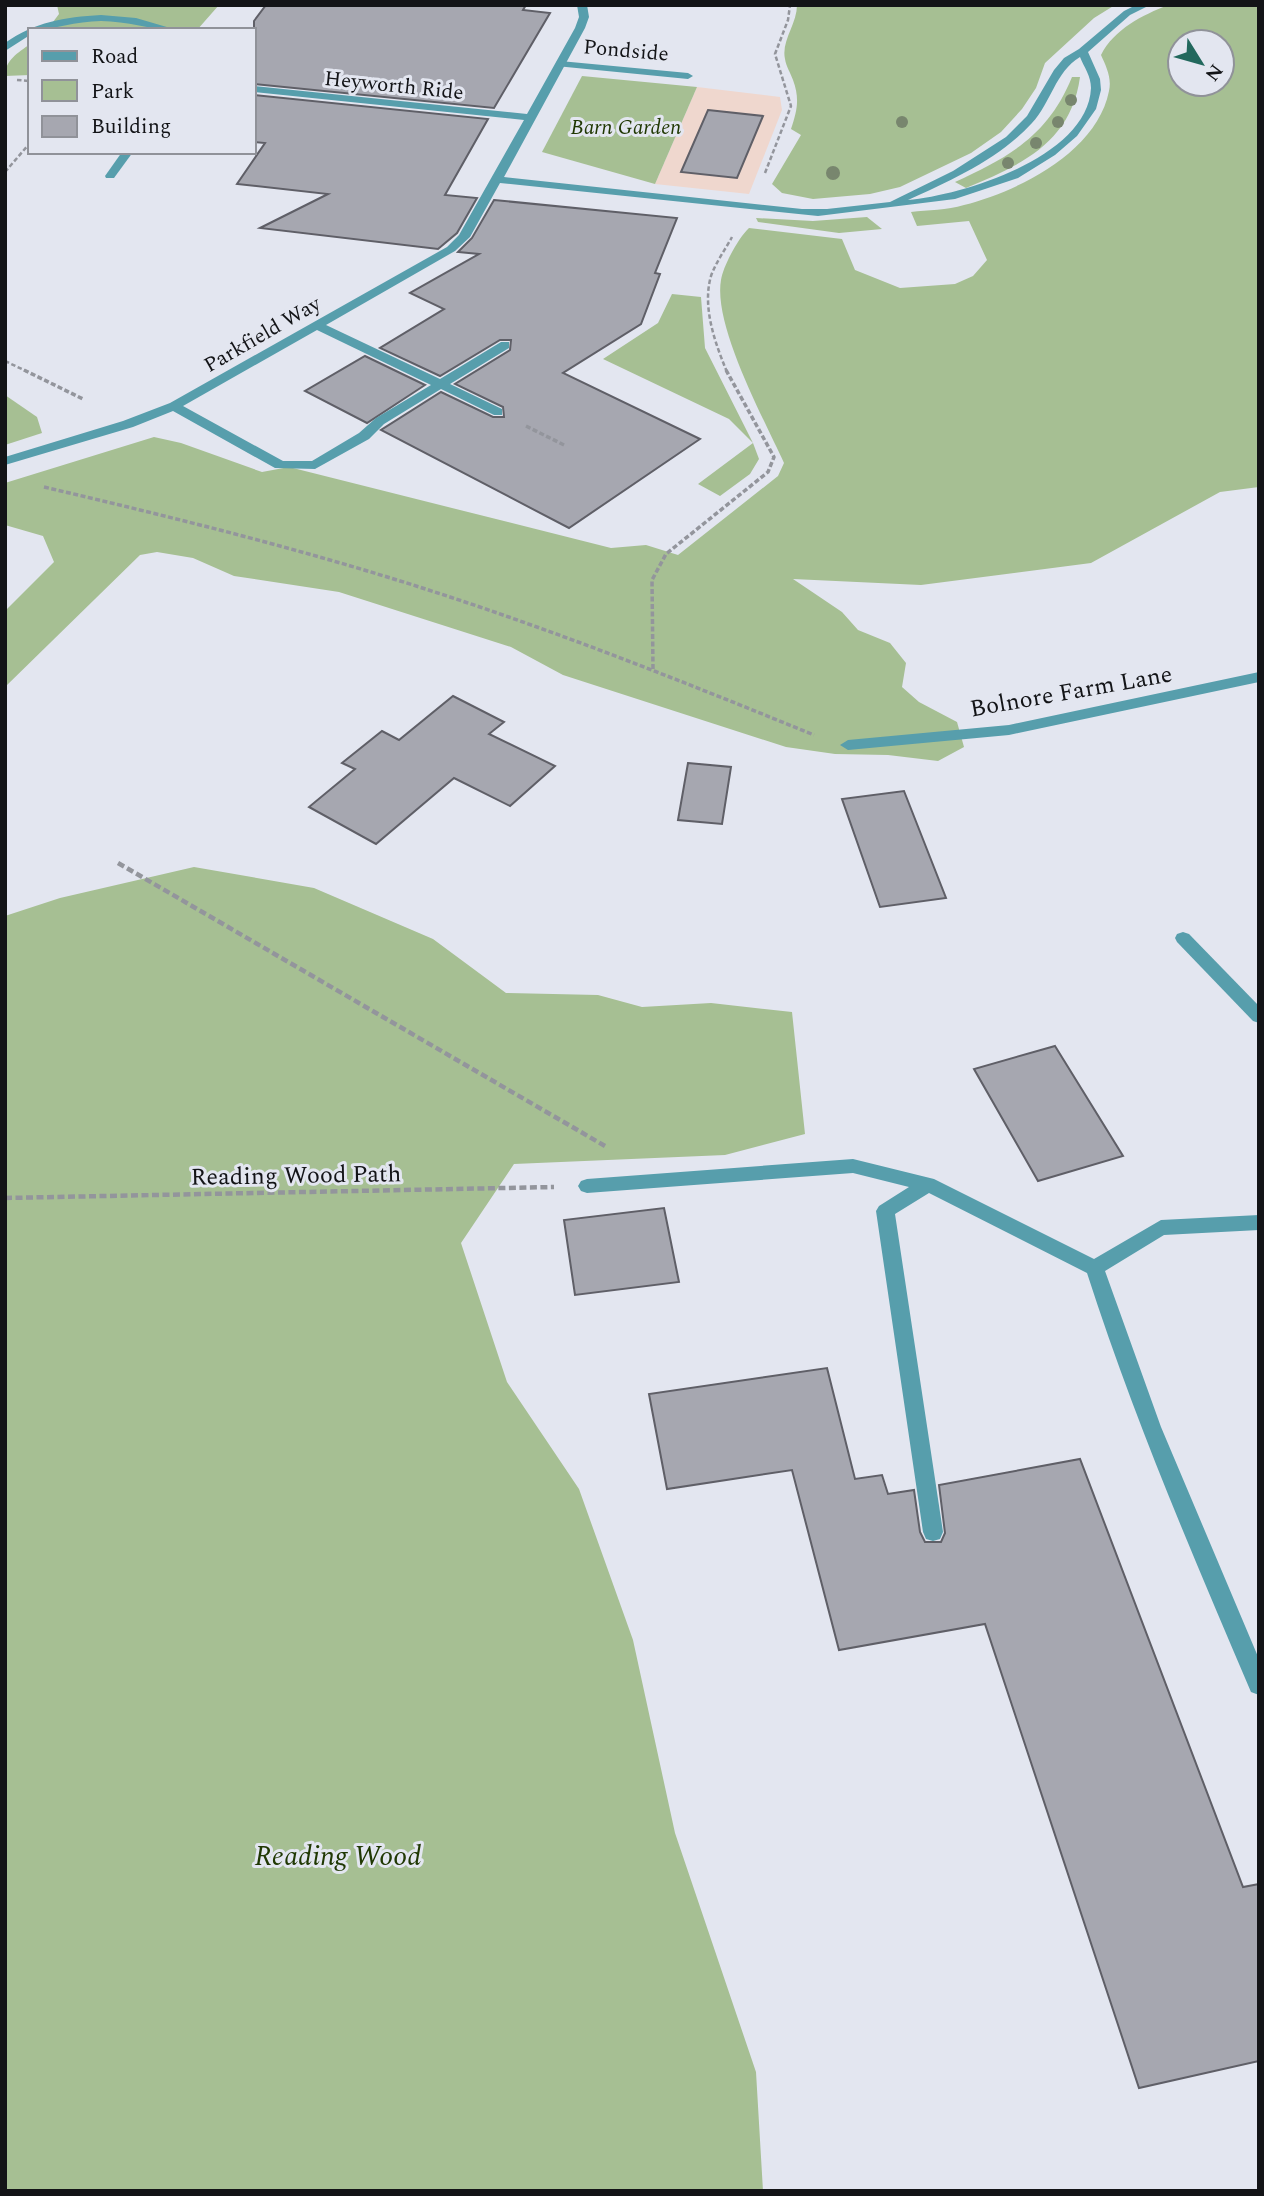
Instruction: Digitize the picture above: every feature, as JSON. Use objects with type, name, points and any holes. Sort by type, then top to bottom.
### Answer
[{"type":"street","name":"Pondside","points":[[531,118],[580,28],[584,17],[582,5]]},
{"type":"street","points":[[890,205],[957,173],[1010,139],[1031,118],[1059,70],[1068,60],[1083,51],[1127,13],[1145,5]]},
{"type":"street","points":[[36,28],[62,20],[109,16],[136,19],[165,28]]},
{"type":"street","points":[[5,48],[28,31]]},
{"type":"street","points":[[496,179],[767,210],[821,213],[932,201],[1003,182],[1039,162],[1063,144],[1080,125],[1096,92],[1096,80],[1085,62],[1083,51]]},
{"type":"street","name":"Pondside","points":[[560,64],[688,76]]},
{"type":"street","name":"Heyworth Ride","points":[[256,89],[531,118]]},
{"type":"street","name":"Parkfield Way","points":[[5,461],[128,424],[174,406],[451,249],[464,237],[531,118]]},
{"type":"street","points":[[110,176],[126,154]]},
{"type":"street","points":[[316,325],[498,412]]},
{"type":"street","points":[[174,406],[280,465],[315,465],[505,345]]},
{"type":"street","name":"Bolnore Farm Lane","points":[[848,745],[1009,730],[1259,677]]},
{"type":"street","points":[[1183,938],[1259,1017]]},
{"type":"street","points":[[587,1186],[853,1166],[928,1184],[1095,1268],[1113,1328],[1161,1451],[1259,1685]]},
{"type":"street","points":[[928,1184],[886,1211],[933,1532]]},
{"type":"street","points":[[1095,1268],[1161,1228],[1259,1222]]},
{"type":"path","points":[[762,181],[791,106],[775,54],[788,20],[790,5]]},
{"type":"path","points":[[5,172],[28,146]]},
{"type":"path","points":[[653,669],[652,580],[666,554],[768,472],[775,457],[718,353],[709,302],[710,278],[733,235]]},
{"type":"path","points":[[5,361],[128,424]]},
{"type":"path","points":[[498,412],[566,446]]},
{"type":"path","points":[[40,486],[286,547],[400,581],[653,669],[811,734],[848,745]]},
{"type":"path","points":[[118,863],[663,1180]]},
{"type":"path","name":"Reading Wood Path","points":[[5,1198],[587,1186]]},
{"type":"shaded area","points":[[697,87],[780,97],[782,110],[749,194],[655,184]]},
{"type":"green space","points":[[57,5],[219,5],[199,28],[48,28],[59,14]]},
{"type":"green space","points":[[797,5],[1115,5],[1094,18],[1045,63],[1036,88],[1022,109],[1001,132],[971,153],[900,187],[870,194],[813,199],[782,193],[772,184],[801,135],[791,129],[797,99],[784,52]]},
{"type":"green space","points":[[1168,5],[1259,5],[1259,487],[1220,492],[1091,563],[921,585],[793,579],[842,612],[858,630],[890,643],[906,663],[902,687],[919,702],[957,722],[964,747],[938,761],[888,755],[835,754],[786,747],[563,675],[511,647],[339,592],[234,576],[193,558],[157,552],[140,555],[5,687],[5,611],[54,562],[43,536],[5,525],[5,483],[154,437],[181,443],[262,472],[289,467],[611,548],[646,545],[678,555],[778,476],[784,463],[732,347],[721,299],[721,280],[725,267],[745,232],[749,228],[842,239],[855,270],[900,288],[955,284],[973,276],[987,260],[969,221],[917,226],[911,212],[951,208],[986,199],[1031,179],[1072,150],[1089,133],[1102,113],[1109,91],[1107,68],[1101,55],[1121,30],[1139,18]]},
{"type":"green space","points":[[28,46],[28,75],[5,76],[7,66]]},
{"type":"green space","name":"Barn Garden","points":[[582,76],[697,87],[655,184],[542,152]]},
{"type":"green space","points":[[1072,77],[1080,77],[1075,100],[1066,119],[1040,149],[1006,170],[966,188],[955,182],[993,163],[1039,130],[1051,115]]},
{"type":"green space","points":[[867,217],[882,229],[839,233],[758,222],[756,218],[813,221]]},
{"type":"green space","points":[[672,294],[701,297],[705,348],[753,443],[729,419],[603,359],[658,323]]},
{"type":"green space","points":[[5,395],[37,417],[42,433],[5,445]]},
{"type":"green space","points":[[753,443],[759,459],[750,474],[720,496],[698,484]]},
{"type":"green space","name":"Reading Wood","points":[[194,867],[314,888],[433,939],[506,993],[598,995],[642,1007],[711,1003],[792,1012],[805,1134],[725,1155],[514,1164],[461,1243],[507,1382],[579,1489],[633,1640],[675,1833],[756,2072],[763,2191],[5,2191],[5,916],[60,898]]},
{"type":"building","points":[[266,5],[526,5],[523,10],[550,13],[494,108],[256,84],[254,21]]},
{"type":"building","points":[[256,95],[488,119],[445,195],[477,198],[457,233],[438,249],[260,228],[328,194],[237,184],[265,143],[256,142]]},
{"type":"building","points":[[708,110],[763,116],[737,178],[681,172]]},
{"type":"building","points":[[494,200],[677,218],[655,273],[660,274],[641,324],[563,373],[700,439],[569,528],[381,430],[441,392],[493,417],[504,417],[503,407],[455,384],[510,350],[511,340],[500,340],[440,376],[380,348],[444,309],[410,293],[479,254],[458,252],[472,238]]},
{"type":"building","points":[[365,356],[425,385],[367,423],[305,391]]},
{"type":"building","points":[[453,696],[504,722],[489,734],[555,766],[510,806],[454,778],[376,844],[309,807],[355,769],[342,763],[382,731],[399,740]]},
{"type":"building","points":[[688,763],[731,767],[722,824],[678,820]]},
{"type":"building","points":[[904,791],[946,898],[880,907],[842,799]]},
{"type":"building","points":[[1055,1046],[1123,1156],[1038,1181],[974,1069]]},
{"type":"building","points":[[664,1208],[679,1282],[575,1295],[564,1220]]},
{"type":"building","points":[[827,1368],[855,1479],[882,1475],[888,1494],[914,1490],[920,1532],[925,1542],[941,1542],[945,1533],[939,1485],[1080,1459],[1243,1887],[1259,1884],[1259,2061],[1139,2088],[985,1624],[839,1650],[792,1470],[667,1489],[649,1394]]}]
